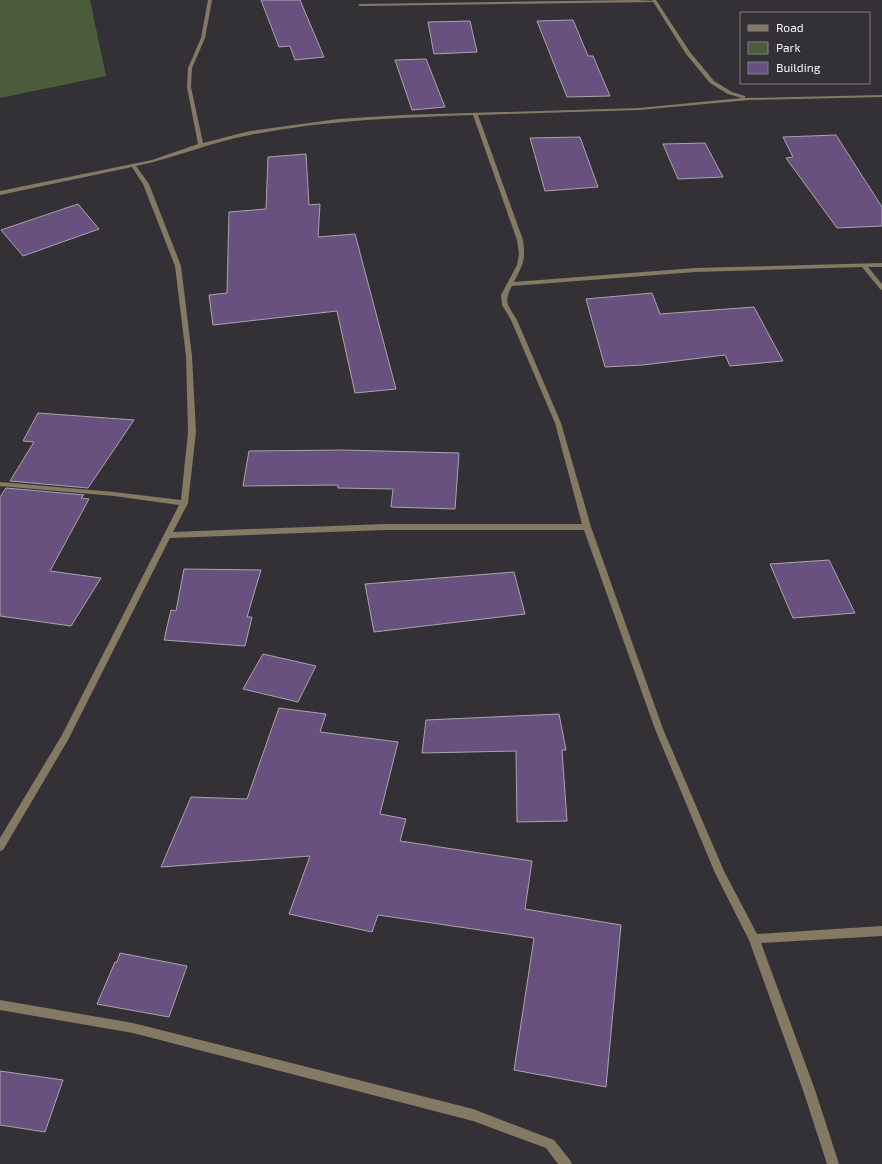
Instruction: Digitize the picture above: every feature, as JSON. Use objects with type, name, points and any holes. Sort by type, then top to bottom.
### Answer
[{"type":"street","points":[[201,145],[189,87],[190,68],[203,38],[210,0]]},
{"type":"street","points":[[360,5],[655,1],[688,52],[712,82],[730,93],[750,99]]},
{"type":"street","points":[[0,194],[154,161],[201,145],[250,133],[338,120],[639,109],[750,99],[882,96]]},
{"type":"street","points":[[475,114],[520,240],[522,254],[520,264],[504,295],[505,305],[514,320],[558,423],[587,527],[659,728],[720,873],[754,939],[809,1090],[832,1164]]},
{"type":"street","points":[[0,847],[65,737],[184,503],[192,432],[189,356],[178,266],[146,184],[133,165]]},
{"type":"street","points":[[509,284],[695,270],[882,265]]},
{"type":"street","points":[[864,266],[882,288]]},
{"type":"street","points":[[0,484],[114,494],[184,503]]},
{"type":"street","points":[[169,535],[385,527],[587,527]]},
{"type":"street","points":[[754,939],[882,931]]},
{"type":"street","points":[[0,1005],[133,1028],[472,1115],[550,1144],[566,1164]]},
{"type":"green space","points":[[0,0],[90,0],[106,76],[0,98]]},
{"type":"building","points":[[261,0],[300,0],[324,57],[295,60],[290,46],[279,47]]},
{"type":"building","points":[[573,20],[588,56],[593,56],[610,96],[567,97],[537,21]]},
{"type":"building","points":[[470,21],[477,52],[434,54],[428,22]]},
{"type":"building","points":[[426,59],[445,107],[412,110],[395,60]]},
{"type":"building","points":[[836,135],[882,207],[882,226],[837,228],[786,158],[793,157],[783,137]]},
{"type":"building","points":[[580,137],[598,187],[545,191],[530,138]]},
{"type":"building","points":[[705,143],[723,177],[678,179],[663,144]]},
{"type":"building","points":[[306,154],[309,205],[320,204],[318,237],[355,234],[396,389],[355,393],[337,311],[213,325],[209,295],[227,293],[229,212],[266,209],[268,157]]},
{"type":"building","points":[[78,204],[99,229],[23,256],[1,230]]},
{"type":"building","points":[[652,293],[660,314],[754,307],[783,361],[730,366],[725,355],[643,365],[605,367],[586,299]]},
{"type":"building","points":[[38,413],[134,420],[88,488],[10,481],[34,442],[23,441]]},
{"type":"building","points":[[343,450],[459,453],[455,509],[391,507],[393,489],[338,488],[338,485],[243,486],[249,451]]},
{"type":"building","points":[[6,488],[84,495],[81,498],[89,499],[50,571],[101,578],[71,626],[0,616],[0,497]]},
{"type":"building","points":[[829,560],[855,613],[793,618],[770,564]]},
{"type":"building","points":[[184,569],[261,570],[247,617],[252,617],[245,646],[164,640],[171,610],[176,611]]},
{"type":"building","points":[[514,572],[525,614],[374,632],[365,584]]},
{"type":"building","points":[[263,654],[316,666],[298,702],[243,689]]},
{"type":"building","points":[[279,708],[326,714],[320,732],[398,742],[380,814],[406,819],[400,841],[532,861],[525,909],[621,925],[606,1087],[514,1070],[534,938],[378,915],[372,932],[289,914],[310,856],[161,867],[191,797],[247,799]]},
{"type":"building","points":[[559,714],[566,750],[562,750],[567,821],[517,822],[516,751],[422,753],[426,720]]},
{"type":"building","points":[[120,953],[187,966],[169,1017],[97,1004]]},
{"type":"building","points":[[0,1071],[63,1080],[45,1132],[0,1125]]}]
